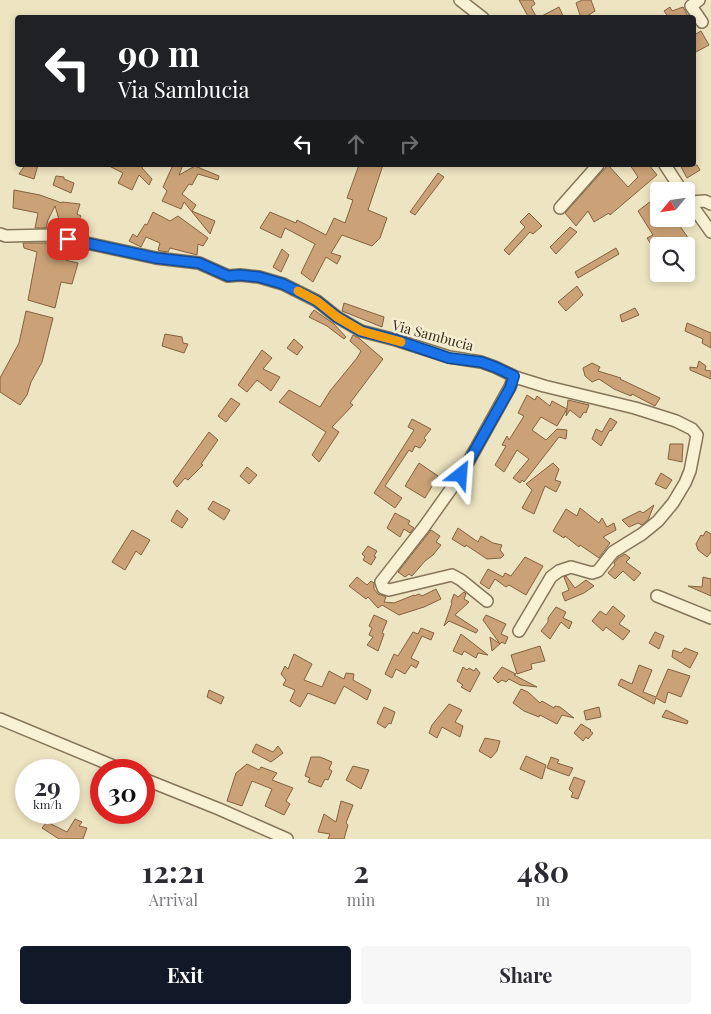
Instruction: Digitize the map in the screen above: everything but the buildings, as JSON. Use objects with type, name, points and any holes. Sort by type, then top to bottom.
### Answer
[{"type":"street","points":[[460,0],[479,15]]},
{"type":"street","points":[[699,0],[691,6],[702,22]]},
{"type":"street","points":[[560,208],[596,167]]},
{"type":"street","points":[[666,167],[676,182]]},
{"type":"street","points":[[695,200],[711,204]]},
{"type":"street","points":[[695,209],[711,232]]},
{"type":"street","name":"Via Sambucia","points":[[0,234],[6,236],[50,235],[156,258],[199,263],[228,276],[259,277],[283,284],[317,301],[337,317],[361,331],[396,340],[449,358],[481,362],[544,386],[635,408],[676,421],[692,429],[696,435],[690,471],[673,503],[658,521],[642,534],[613,552],[598,571],[592,573],[571,567],[559,571],[551,577],[519,631]]},
{"type":"street","points":[[487,601],[452,575],[389,590],[383,588],[381,582],[424,527],[461,475],[510,388],[514,376]]},
{"type":"street","points":[[657,596],[711,618]]},
{"type":"street","points":[[0,719],[96,759]]},
{"type":"street","points":[[155,783],[287,839]]},
{"type":"slow traffic","points":[[298,291],[317,301],[337,317],[361,331],[401,342]]},
{"type":"route","points":[[68,239],[156,258],[199,263],[228,276],[259,277],[283,284],[317,301],[337,317],[361,331],[396,340],[449,358],[481,362],[514,376],[510,388],[461,475]]}]
